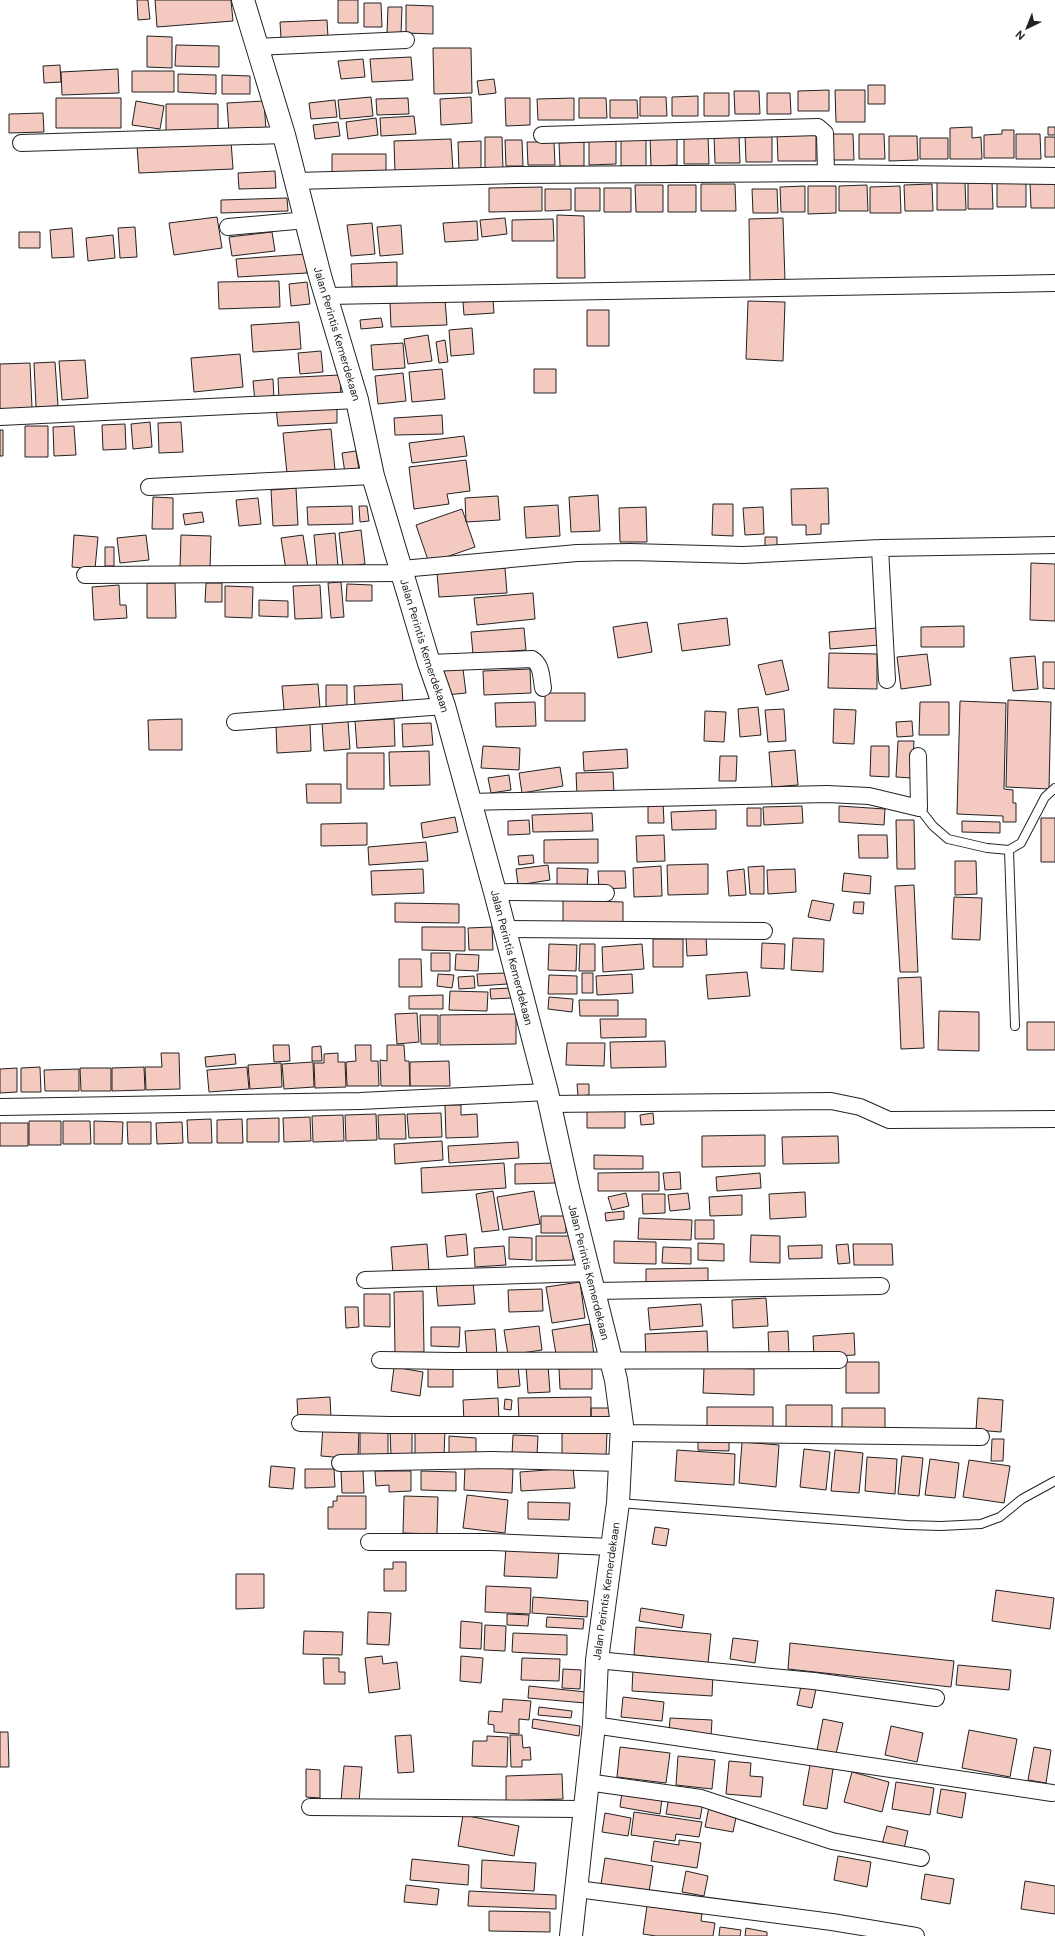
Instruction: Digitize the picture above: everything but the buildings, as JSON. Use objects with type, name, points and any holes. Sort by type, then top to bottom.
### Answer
[{"type":"street","name":"Jalan Perintis Kemerdekaan","points":[[243,0],[256,48],[284,135],[326,296],[357,400],[374,476],[429,663],[444,706],[548,1098],[568,1188],[612,1361],[622,1429],[621,1463],[618,1503],[597,1660],[594,1725],[571,1936]]},
{"type":"street","points":[[256,48],[406,40]]},
{"type":"street","points":[[542,135],[818,127],[825,133],[826,173]]},
{"type":"street","points":[[21,143],[284,135]]},
{"type":"street","points":[[295,181],[516,175],[826,173],[1055,176]]},
{"type":"street","points":[[228,227],[307,220]]},
{"type":"street","points":[[326,296],[1055,283]]},
{"type":"street","points":[[0,418],[357,400]]},
{"type":"street","points":[[149,487],[374,476]]},
{"type":"street","points":[[85,575],[402,571],[576,553],[630,552],[743,555],[880,548],[1055,546]]},
{"type":"street","points":[[880,548],[887,680]]},
{"type":"street","points":[[429,663],[532,659],[540,667],[543,688]]},
{"type":"street","points":[[235,722],[444,706]]},
{"type":"street","points":[[469,802],[828,794],[869,796],[919,808],[918,756]]},
{"type":"street","points":[[494,892],[606,893]]},
{"type":"street","points":[[503,929],[764,931]]},
{"type":"street","points":[[0,1107],[548,1098],[831,1101],[860,1107],[889,1120],[1055,1119]]},
{"type":"street","points":[[365,1280],[881,1286]]},
{"type":"street","points":[[380,1360],[839,1360]]},
{"type":"street","points":[[300,1423],[981,1437]]},
{"type":"street","points":[[340,1464],[492,1460],[621,1463]]},
{"type":"street","points":[[369,1542],[492,1542],[612,1547]]},
{"type":"street","points":[[597,1660],[814,1681],[936,1698]]},
{"type":"street","points":[[594,1725],[1052,1793]]},
{"type":"street","points":[[587,1782],[702,1798],[832,1841],[921,1858]]},
{"type":"street","points":[[310,1807],[585,1810]]},
{"type":"street","points":[[577,1889],[832,1922],[916,1936]]},
{"type":"lane","points":[[919,808],[933,826],[948,839],[987,848],[1009,850],[1021,843],[1045,798],[1055,788]]},
{"type":"lane","points":[[1009,850],[1015,1026]]},
{"type":"lane","points":[[618,1503],[907,1525],[941,1526],[981,1524],[1000,1517],[1022,1499],[1055,1481]]}]
